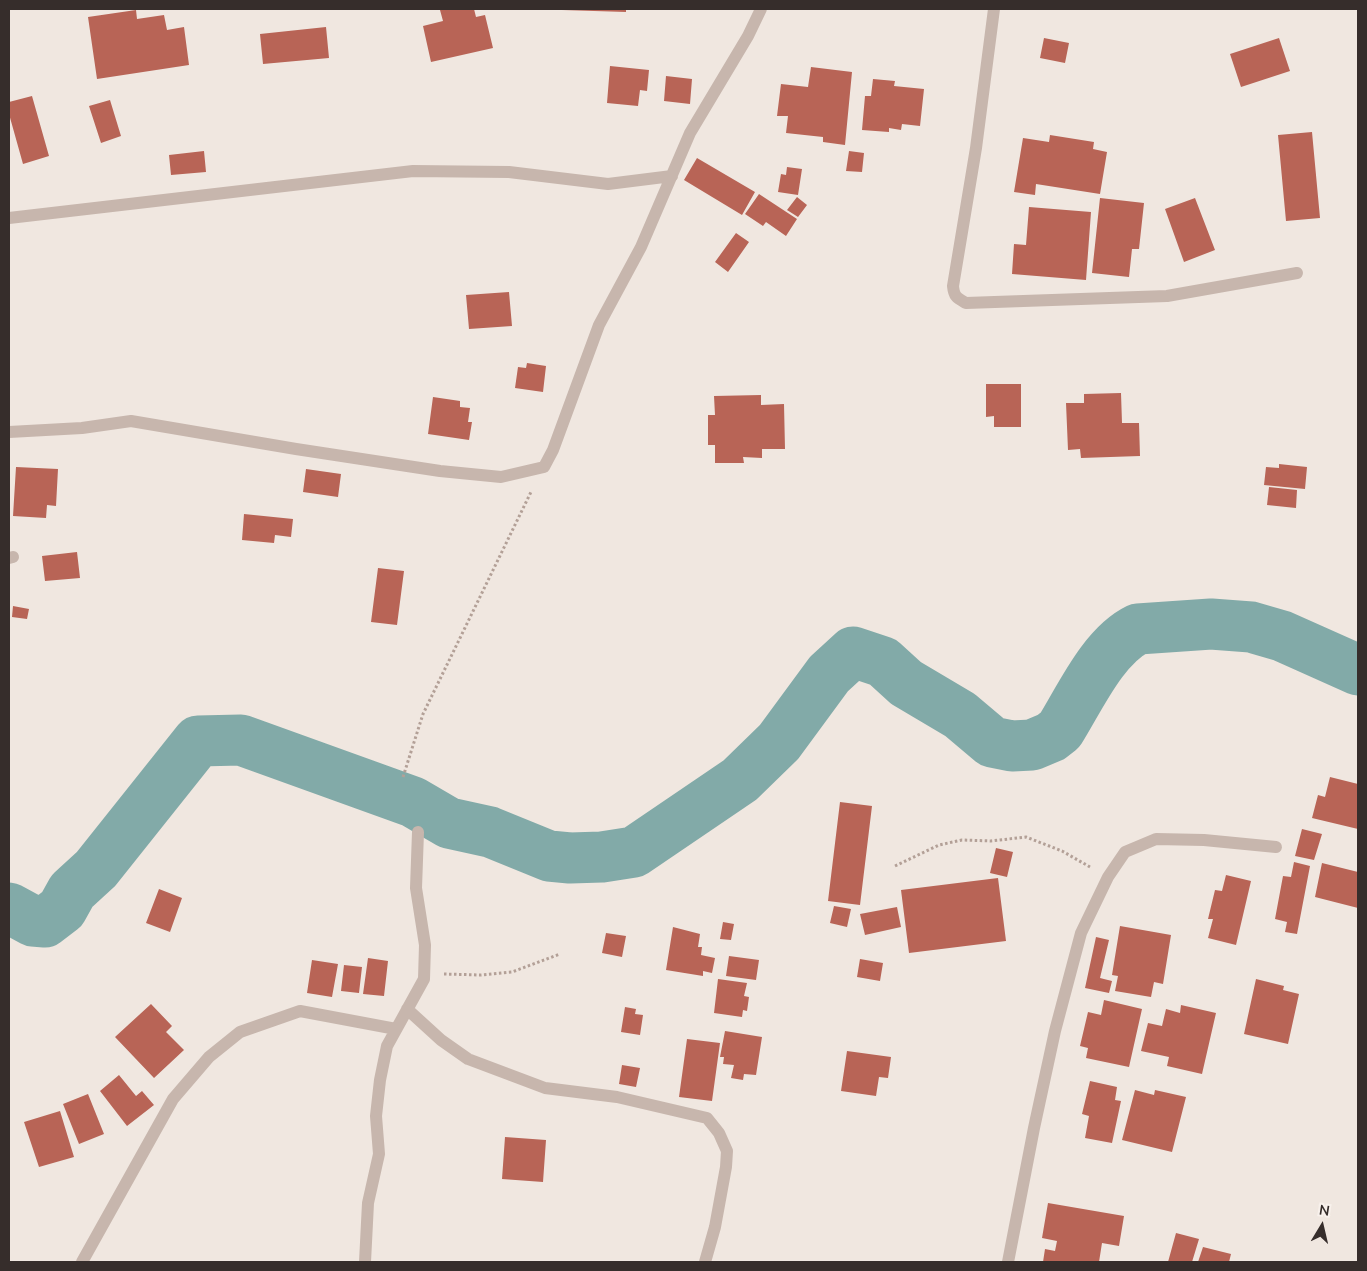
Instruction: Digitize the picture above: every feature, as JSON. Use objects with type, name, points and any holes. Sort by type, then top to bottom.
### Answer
[{"type":"street","points":[[9,432],[82,428],[131,421],[296,450],[440,471],[501,477],[544,467],[553,450],[599,325],[641,247],[690,133],[748,36],[761,9]]},
{"type":"street","points":[[994,9],[976,148],[954,286],[956,298],[966,303],[1167,296],[1297,273]]},
{"type":"street","points":[[9,218],[413,171],[509,172],[608,184],[672,176]]},
{"type":"street","points":[[364,1262],[368,1203],[379,1154],[376,1116],[380,1080],[387,1046],[424,979],[425,945],[416,888],[418,832]]},
{"type":"street","points":[[1008,1262],[1055,1031],[1081,933],[1108,877],[1125,852],[1156,839],[1204,840],[1276,847]]},
{"type":"street","points":[[407,1009],[441,1040],[468,1059],[545,1088],[617,1097],[707,1118],[719,1134],[727,1151],[726,1167],[715,1227],[705,1262]]},
{"type":"street","points":[[82,1262],[173,1099],[209,1057],[240,1032],[300,1011],[396,1030]]},
{"type":"path","points":[[403,777],[423,714],[544,467]]},
{"type":"path","points":[[895,866],[939,845],[962,840],[991,841],[1026,837],[1062,851],[1108,877]]},
{"type":"path","points":[[424,979],[445,974],[481,975],[512,972],[560,954]]},
{"type":"building","points":[[474,9],[476,17],[485,15],[493,48],[431,62],[423,26],[443,21],[440,10]]},
{"type":"building","points":[[626,9],[626,12],[562,10]]},
{"type":"building","points":[[136,10],[137,19],[164,15],[167,30],[184,27],[189,65],[97,79],[88,17]]},
{"type":"building","points":[[326,27],[329,58],[263,64],[260,34]]},
{"type":"building","points":[[1044,38],[1069,43],[1065,63],[1040,58]]},
{"type":"building","points":[[1279,38],[1290,71],[1241,87],[1230,54]]},
{"type":"building","points":[[610,66],[649,70],[647,91],[640,90],[638,106],[607,103]]},
{"type":"building","points":[[811,67],[852,72],[845,145],[823,142],[823,137],[786,133],[788,116],[777,116],[781,84],[808,87]]},
{"type":"building","points":[[666,76],[692,79],[690,104],[664,101]]},
{"type":"building","points":[[873,79],[895,81],[894,86],[924,89],[920,126],[902,124],[901,130],[889,128],[889,132],[862,130],[865,96],[871,96]]},
{"type":"building","points":[[32,96],[49,156],[23,164],[9,114],[9,102]]},
{"type":"building","points":[[110,100],[121,136],[101,143],[89,106]]},
{"type":"building","points":[[1312,132],[1320,218],[1286,221],[1278,135]]},
{"type":"building","points":[[1050,135],[1094,142],[1093,149],[1107,152],[1100,194],[1036,184],[1035,195],[1014,192],[1023,138],[1049,142]]},
{"type":"building","points":[[204,151],[206,172],[171,175],[169,155]]},
{"type":"building","points":[[849,151],[864,153],[862,172],[846,171]]},
{"type":"building","points":[[697,158],[755,192],[742,215],[684,180]]},
{"type":"building","points":[[787,167],[802,169],[798,195],[778,192],[781,174],[786,175]]},
{"type":"building","points":[[759,194],[797,219],[786,236],[766,222],[763,226],[745,214]]},
{"type":"building","points":[[797,197],[807,205],[798,217],[787,210]]},
{"type":"building","points":[[1100,198],[1144,203],[1139,249],[1132,249],[1129,277],[1092,273]]},
{"type":"building","points":[[1195,198],[1215,250],[1184,262],[1165,209]]},
{"type":"building","points":[[1029,207],[1091,212],[1086,280],[1012,274],[1014,244],[1026,245]]},
{"type":"building","points":[[736,233],[749,242],[728,272],[715,262]]},
{"type":"building","points":[[509,292],[512,326],[469,329],[466,295]]},
{"type":"building","points":[[527,363],[546,366],[543,392],[515,388],[518,367],[526,368]]},
{"type":"building","points":[[986,384],[1021,384],[1021,427],[994,427],[994,416],[986,417]]},
{"type":"building","points":[[1121,393],[1122,423],[1139,423],[1140,456],[1081,458],[1080,449],[1068,450],[1066,403],[1084,403],[1084,394]]},
{"type":"building","points":[[761,395],[761,405],[784,404],[785,449],[762,449],[762,458],[743,457],[744,463],[715,463],[715,445],[708,445],[708,415],[715,415],[714,396]]},
{"type":"building","points":[[433,397],[460,401],[460,407],[470,408],[468,422],[472,422],[469,440],[428,434]]},
{"type":"building","points":[[1279,464],[1307,467],[1305,489],[1264,485],[1266,467],[1279,468]]},
{"type":"building","points":[[16,467],[58,469],[56,506],[47,505],[46,518],[13,516]]},
{"type":"building","points":[[306,469],[341,474],[338,497],[303,492]]},
{"type":"building","points":[[1269,487],[1297,490],[1296,508],[1267,505]]},
{"type":"building","points":[[244,514],[293,519],[291,537],[275,535],[274,543],[242,540]]},
{"type":"building","points":[[77,552],[80,578],[45,581],[42,556]]},
{"type":"building","points":[[378,568],[404,571],[397,625],[371,622]]},
{"type":"building","points":[[13,606],[29,609],[27,619],[12,617]]},
{"type":"building","points":[[1330,777],[1358,784],[1358,829],[1312,818],[1318,795],[1325,797]]},
{"type":"building","points":[[840,802],[872,806],[860,905],[828,901]]},
{"type":"building","points":[[1302,829],[1322,834],[1314,860],[1295,856]]},
{"type":"building","points":[[996,848],[1013,852],[1007,877],[990,873]]},
{"type":"building","points":[[1294,862],[1310,866],[1297,934],[1285,932],[1287,922],[1275,919],[1283,876],[1291,877]]},
{"type":"building","points":[[1322,863],[1358,872],[1358,908],[1315,897]]},
{"type":"building","points":[[1226,875],[1251,881],[1236,945],[1208,938],[1213,919],[1208,919],[1215,890],[1222,891]]},
{"type":"building","points":[[998,878],[1006,941],[909,953],[901,890]]},
{"type":"building","points":[[159,889],[182,898],[170,932],[146,923]]},
{"type":"building","points":[[834,906],[851,909],[847,927],[830,923]]},
{"type":"building","points":[[897,907],[901,927],[865,935],[860,914]]},
{"type":"building","points":[[723,922],[734,924],[731,940],[720,939]]},
{"type":"building","points":[[1120,926],[1171,935],[1163,984],[1154,982],[1151,997],[1115,991],[1118,976],[1112,975]]},
{"type":"building","points":[[673,927],[700,934],[698,947],[702,947],[701,955],[715,958],[712,973],[703,971],[703,976],[666,970]]},
{"type":"building","points":[[606,933],[626,936],[622,957],[602,953]]},
{"type":"building","points":[[1096,937],[1109,940],[1100,978],[1112,981],[1109,993],[1085,988]]},
{"type":"building","points":[[729,956],[759,960],[756,980],[726,976]]},
{"type":"building","points":[[368,958],[388,961],[384,996],[363,994]]},
{"type":"building","points":[[860,959],[883,963],[880,981],[857,977]]},
{"type":"building","points":[[312,960],[338,964],[332,997],[307,993]]},
{"type":"building","points":[[344,965],[362,967],[359,993],[341,991]]},
{"type":"building","points":[[718,979],[747,983],[744,996],[749,997],[747,1011],[743,1010],[742,1017],[714,1013]]},
{"type":"building","points":[[1256,979],[1284,986],[1283,990],[1299,994],[1288,1044],[1244,1034]]},
{"type":"building","points":[[1104,1000],[1142,1009],[1129,1067],[1086,1058],[1088,1048],[1080,1046],[1088,1012],[1101,1015]]},
{"type":"building","points":[[151,1004],[172,1026],[166,1032],[184,1050],[154,1078],[115,1037]]},
{"type":"building","points":[[1181,1005],[1216,1013],[1202,1074],[1167,1066],[1169,1057],[1141,1051],[1148,1023],[1162,1026],[1166,1009],[1180,1013]]},
{"type":"building","points":[[625,1007],[636,1009],[635,1014],[643,1015],[640,1035],[621,1032]]},
{"type":"building","points":[[725,1031],[762,1037],[756,1075],[744,1074],[743,1080],[731,1078],[734,1065],[723,1064],[724,1057],[720,1057]]},
{"type":"building","points":[[687,1039],[720,1043],[712,1101],[679,1097]]},
{"type":"building","points":[[847,1051],[891,1057],[888,1078],[879,1077],[876,1096],[841,1091]]},
{"type":"building","points":[[622,1065],[640,1068],[636,1087],[619,1084]]},
{"type":"building","points":[[119,1075],[136,1096],[142,1091],[154,1105],[127,1126],[100,1091]]},
{"type":"building","points":[[1090,1081],[1117,1087],[1115,1100],[1121,1101],[1112,1143],[1085,1138],[1089,1116],[1082,1114]]},
{"type":"building","points":[[1135,1090],[1154,1095],[1155,1090],[1186,1097],[1172,1152],[1122,1140]]},
{"type":"building","points":[[88,1094],[104,1134],[79,1144],[63,1104]]},
{"type":"building","points":[[60,1111],[74,1157],[39,1167],[24,1122]]},
{"type":"building","points":[[505,1137],[546,1140],[543,1182],[502,1179]]},
{"type":"building","points":[[1048,1203],[1124,1216],[1119,1246],[1102,1243],[1099,1262],[1043,1262],[1045,1249],[1055,1251],[1057,1241],[1042,1238]]},
{"type":"building","points":[[1176,1233],[1199,1239],[1192,1262],[1168,1262]]},
{"type":"building","points":[[1203,1247],[1231,1254],[1229,1262],[1198,1262]]},
{"type":"waterway","points":[[9,908],[33,921],[45,922],[62,909],[72,891],[96,869],[198,741],[241,740],[413,802],[449,823],[490,832],[549,856],[570,858],[602,857],[634,852],[740,780],[779,742],[829,674],[853,652],[883,662],[906,683],[960,715],[992,742],[1012,746],[1032,745],[1051,737],[1060,730],[1084,688],[1103,660],[1125,637],[1138,629],[1211,624],[1251,627],[1282,636],[1358,670]]}]
